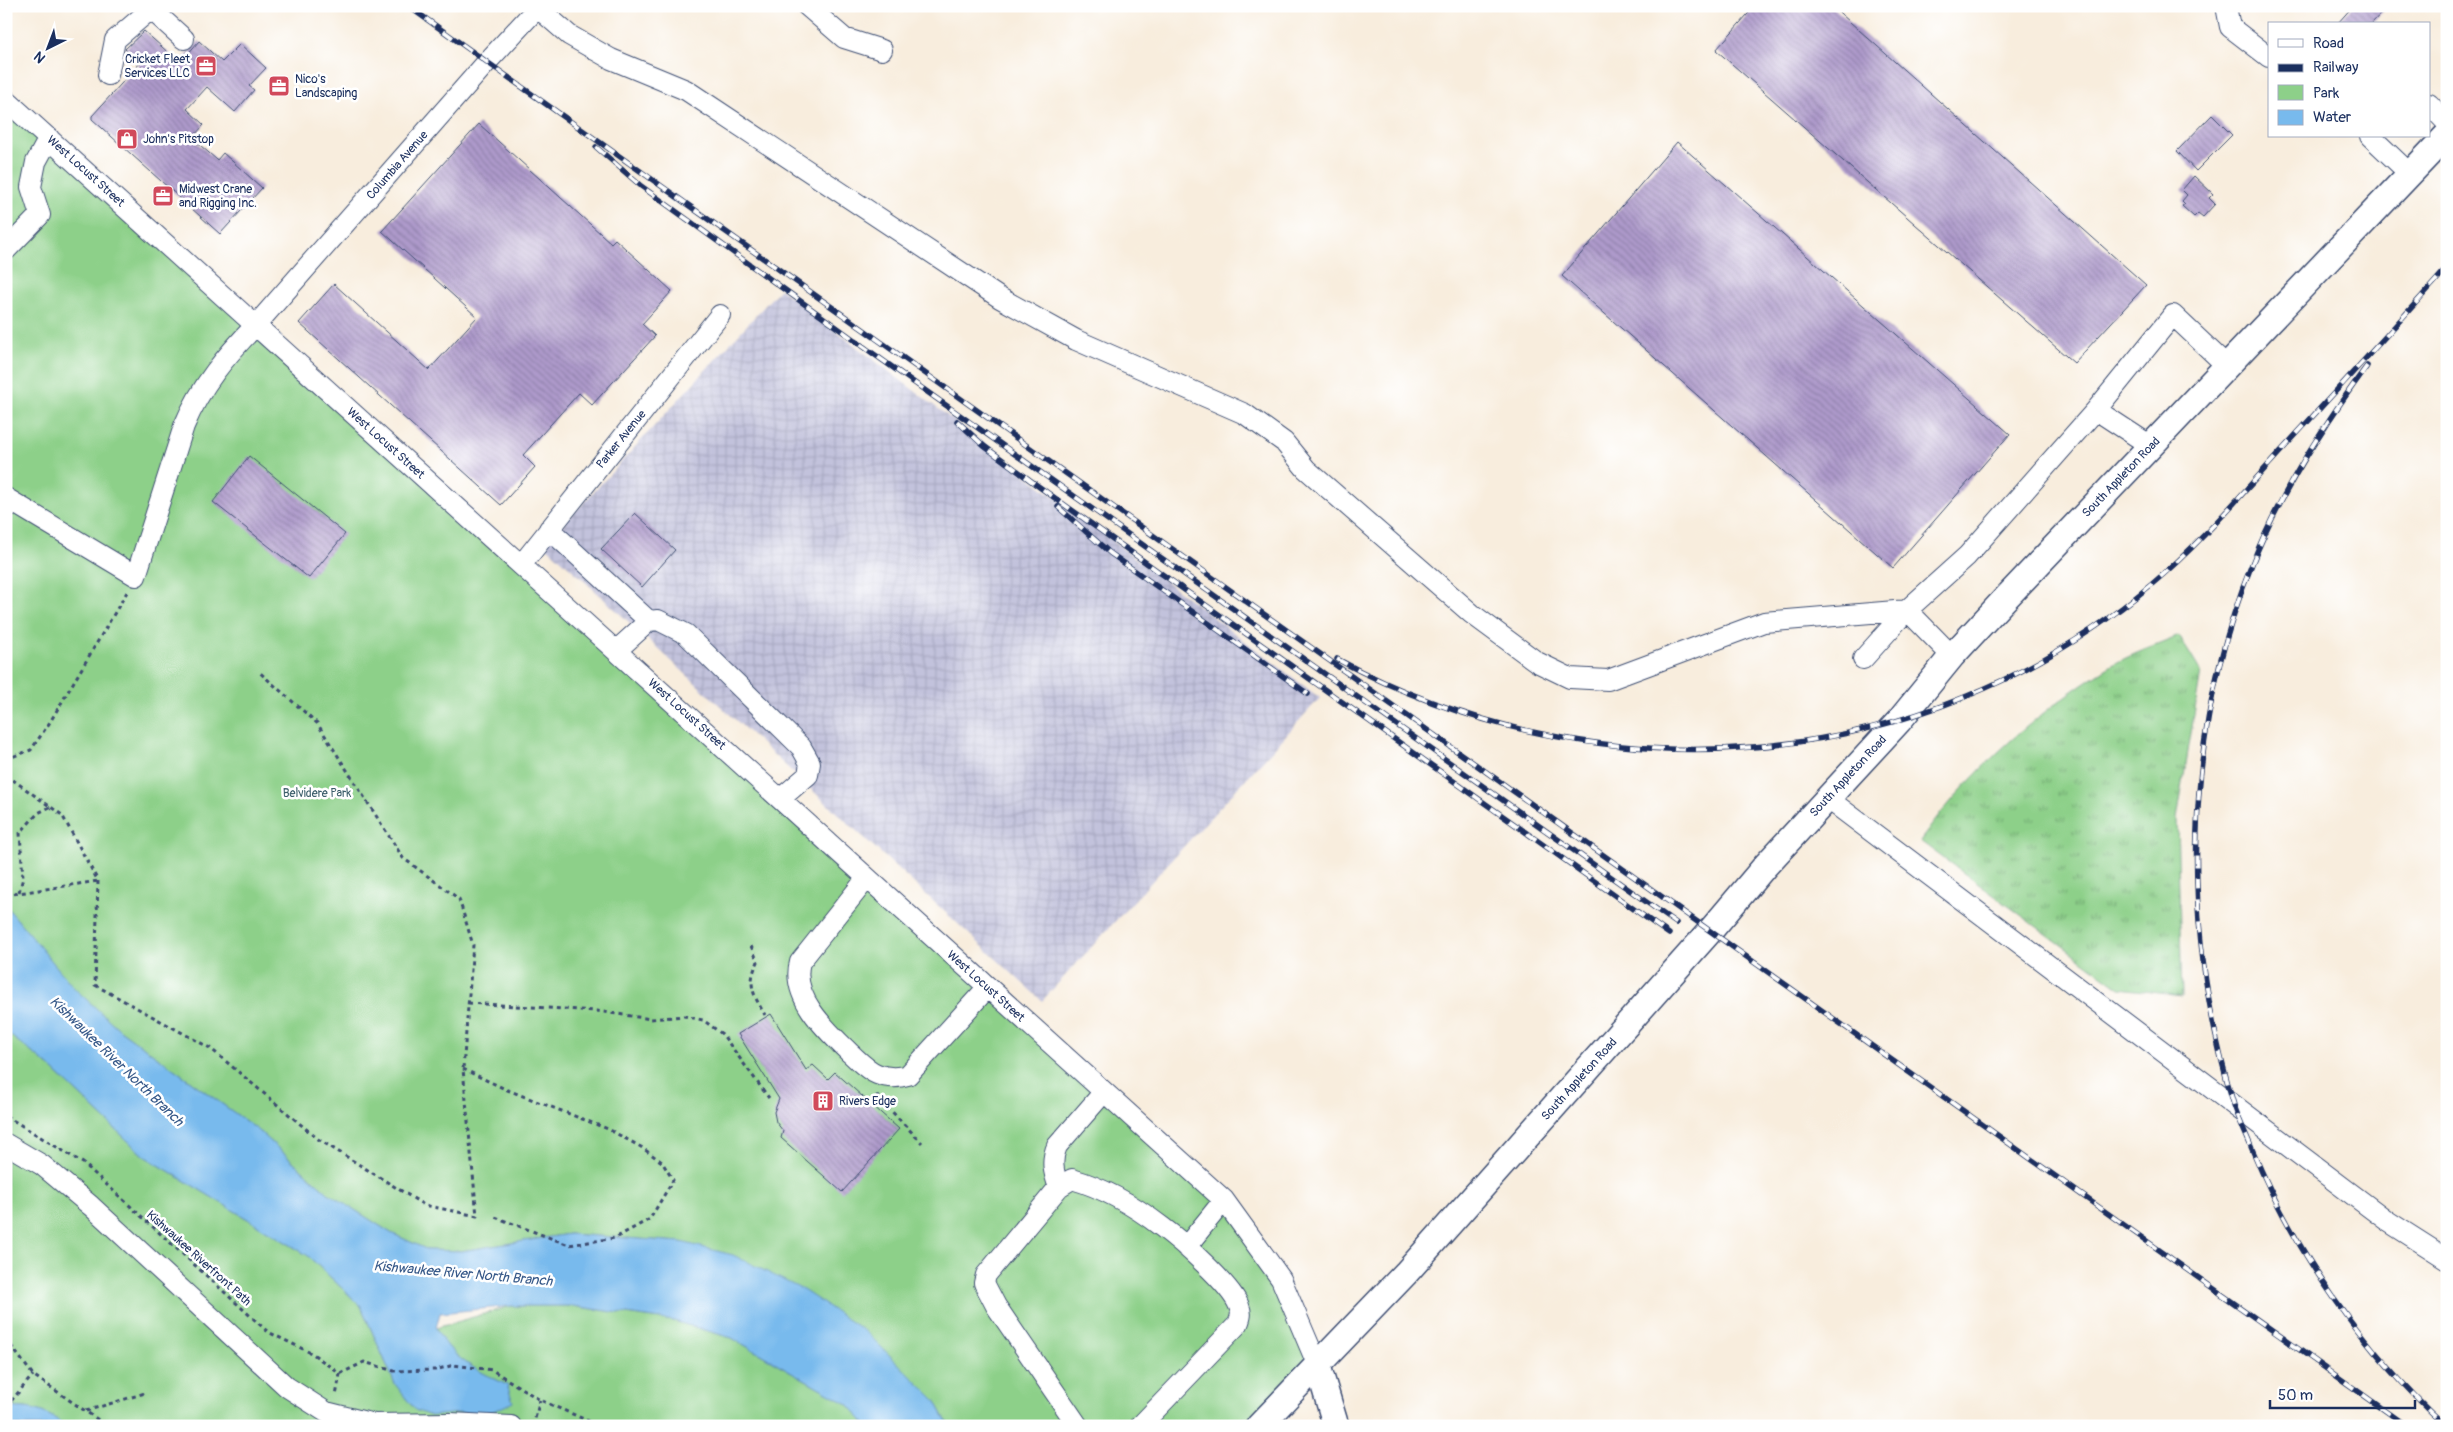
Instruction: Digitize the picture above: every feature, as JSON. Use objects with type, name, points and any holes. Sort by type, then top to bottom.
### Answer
[{"type":"main road","name":"South Appleton Road","points":[[1259,1426],[1413,1266],[1712,930],[1766,865],[1899,721],[1952,656],[2447,135]]},
{"type":"main road","points":[[1318,1366],[1336,1426]]},
{"type":"street","points":[[806,6],[844,38],[882,50]]},
{"type":"street","points":[[2226,6],[2230,27],[2268,56]]},
{"type":"street","points":[[539,7],[569,35],[611,59],[686,90],[1000,298],[1076,340],[1245,414],[1284,442],[1306,470],[1472,614],[1537,662],[1570,678],[1608,680],[1764,622],[1907,610]]},
{"type":"street","name":"Columbia Avenue","points":[[136,576],[191,410],[222,360],[256,325],[487,62],[539,7]]},
{"type":"street","points":[[108,75],[115,40],[151,9],[184,39]]},
{"type":"street","name":"West Locust Street","points":[[6,100],[1224,1200],[1281,1279],[1318,1366]]},
{"type":"street","points":[[2430,105],[2447,123]]},
{"type":"street","points":[[6,250],[40,215],[31,187],[36,162],[49,138]]},
{"type":"street","points":[[2372,138],[2410,174]]},
{"type":"street","name":"Parker Avenue","points":[[522,564],[720,315]]},
{"type":"street","points":[[1863,659],[1907,610],[1968,556],[2096,410],[2173,315],[2227,366]]},
{"type":"street","points":[[2096,410],[2151,446]]},
{"type":"street","points":[[6,498],[136,576]]},
{"type":"street","points":[[549,530],[649,621]]},
{"type":"street","points":[[1907,610],[1952,656]]},
{"type":"street","points":[[617,650],[649,621],[658,620],[686,634],[801,747],[810,763],[808,775],[780,799]]},
{"type":"street","points":[[1827,798],[2360,1200],[2447,1259]]},
{"type":"street","points":[[867,878],[814,944],[797,972],[808,1004],[825,1029],[862,1064],[876,1074],[900,1077],[908,1075],[988,987]]},
{"type":"street","points":[[1059,1187],[1053,1171],[1053,1154],[1056,1146],[1103,1092]]},
{"type":"street","points":[[6,1144],[42,1165],[91,1206],[287,1387],[326,1412],[374,1424],[450,1423],[511,1426]]},
{"type":"street","points":[[1078,1426],[996,1306],[984,1283],[986,1275],[1059,1187],[1072,1179],[1091,1185],[1162,1226],[1186,1247],[1234,1298],[1241,1316],[1227,1336],[1140,1426]]},
{"type":"street","points":[[1186,1247],[1224,1200]]},
{"type":"path","points":[[6,759],[31,750],[50,722],[136,576]]},
{"type":"path","points":[[6,775],[62,815],[98,881],[96,985],[210,1048],[318,1139],[424,1206],[477,1216],[463,1069],[473,945],[459,899],[403,858],[318,723],[258,671]]},
{"type":"path","points":[[19,892],[23,878],[20,833],[38,813],[50,807]]},
{"type":"path","points":[[7,894],[98,881]]},
{"type":"path","points":[[751,946],[758,962],[753,971],[750,984],[766,1015]]},
{"type":"path","points":[[468,1003],[597,1011],[650,1019],[684,1016],[703,1020],[722,1034],[769,1098]]},
{"type":"path","points":[[463,1069],[505,1089],[608,1129],[641,1146],[662,1162],[673,1180],[650,1219],[615,1238],[569,1245],[496,1218]]},
{"type":"path","points":[[870,1091],[882,1100],[922,1143]]},
{"type":"path","name":"Kishwaukee Riverfront Path","points":[[6,1116],[83,1163],[268,1332],[313,1354],[340,1374]]},
{"type":"path","points":[[6,1339],[33,1375],[107,1426]]},
{"type":"path","points":[[326,1412],[336,1398],[340,1374],[364,1362],[394,1371],[435,1370],[454,1365],[492,1370],[540,1400],[600,1426]]},
{"type":"path","points":[[8,1405],[33,1375]]},
{"type":"path","points":[[86,1411],[146,1393]]},
{"type":"path","points":[[533,1426],[540,1400]]},
{"type":"shaded area","points":[[780,289],[1320,698],[1042,1001],[545,545]]},
{"type":"green space","name":"Belvidere Park","points":[[6,100],[1224,1200],[1281,1279],[1318,1366],[1259,1426],[949,1426],[935,1400],[681,1242],[569,1234],[461,1251],[428,1250],[391,1233],[328,1193],[258,1130],[120,1030],[75,990],[6,906]]},
{"type":"green space","points":[[2179,636],[2201,672],[2177,819],[2182,996],[2120,988],[1920,841],[1982,767],[2056,703],[2117,662]]},
{"type":"green space","points":[[6,1032],[49,1066],[144,1156],[307,1255],[361,1306],[395,1384],[507,1385],[475,1369],[457,1356],[442,1339],[436,1328],[511,1306],[573,1306],[674,1321],[732,1338],[848,1404],[867,1426],[66,1426],[40,1411],[26,1408],[10,1408],[6,1404]]},
{"type":"water","name":"Kishwaukee River North Branch","points":[[6,906],[75,989],[120,1030],[258,1130],[328,1193],[391,1233],[428,1250],[461,1251],[569,1234],[681,1242],[733,1255],[803,1290],[866,1332],[935,1400],[949,1426],[867,1426],[848,1404],[732,1338],[674,1321],[573,1306],[511,1306],[440,1313],[436,1328],[442,1339],[466,1363],[507,1385],[513,1402],[485,1415],[459,1413],[431,1416],[415,1410],[395,1384],[361,1306],[307,1255],[144,1156],[49,1066],[6,1032]]},
{"type":"water","points":[[6,1404],[11,1408],[26,1408],[40,1411],[66,1426],[6,1426]]},
{"type":"building","points":[[1755,6],[1832,6],[2146,285],[2074,363],[1716,50]]},
{"type":"building","points":[[2353,6],[2388,6],[2373,22],[2339,22]]},
{"type":"building","points":[[144,31],[180,63],[199,41],[222,62],[240,44],[266,68],[249,86],[254,90],[235,112],[207,87],[187,109],[204,125],[192,138],[217,160],[223,153],[262,188],[220,234],[92,119],[92,116],[140,63],[125,49]]},
{"type":"building","points":[[2212,115],[2232,135],[2196,171],[2177,151]]},
{"type":"building","points":[[479,124],[611,243],[615,239],[672,291],[642,324],[655,336],[592,405],[579,393],[523,455],[535,467],[501,505],[299,323],[334,284],[429,370],[477,317],[382,231]]},
{"type":"building","points":[[1677,142],[2010,434],[1893,568],[1562,276]]},
{"type":"building","points":[[2194,176],[2213,194],[2209,198],[2215,204],[2203,217],[2198,213],[2194,217],[2182,206],[2185,204],[2182,201],[2187,195],[2182,190]]},
{"type":"building","points":[[249,456],[345,534],[309,578],[213,502]]},
{"type":"building","points":[[635,513],[675,550],[642,587],[601,549]]},
{"type":"building","name":"Rivers Edge","points":[[771,1014],[806,1070],[813,1065],[828,1079],[835,1072],[899,1129],[842,1192],[781,1138],[783,1131],[776,1122],[774,1112],[779,1099],[738,1034]]},
{"type":"railway","points":[[408,6],[2407,1426]]},
{"type":"railway","points":[[596,147],[641,186],[871,352],[1676,923]]},
{"type":"railway","points":[[1337,659],[1438,704],[1542,734],[1649,748],[1756,747],[1862,730],[1965,697],[2062,648],[2152,584],[2169,569],[2218,520],[2447,268]]},
{"type":"railway","points":[[2367,366],[2318,437],[2275,512],[2252,564],[2229,629],[2212,696],[2202,764],[2197,833],[2198,901],[2204,970],[2216,1038],[2236,1111],[2269,1188],[2310,1262],[2359,1332],[2416,1397],[2446,1426]]},
{"type":"railway","points":[[957,421],[984,446],[1038,486],[1669,934]]},
{"type":"railway","points":[[1058,507],[1110,553],[1308,694]]},
{"type":"place","name":"Cricket Fleet Services LLC","points":[[206,66]]},
{"type":"place","name":"Nico's Landscaping","points":[[279,86]]},
{"type":"place","name":"John's Pitstop","points":[[127,139]]},
{"type":"place","name":"Midwest Crane and Rigging Inc.","points":[[163,196]]},
{"type":"place","name":"Rivers Edge","points":[[823,1101]]}]
